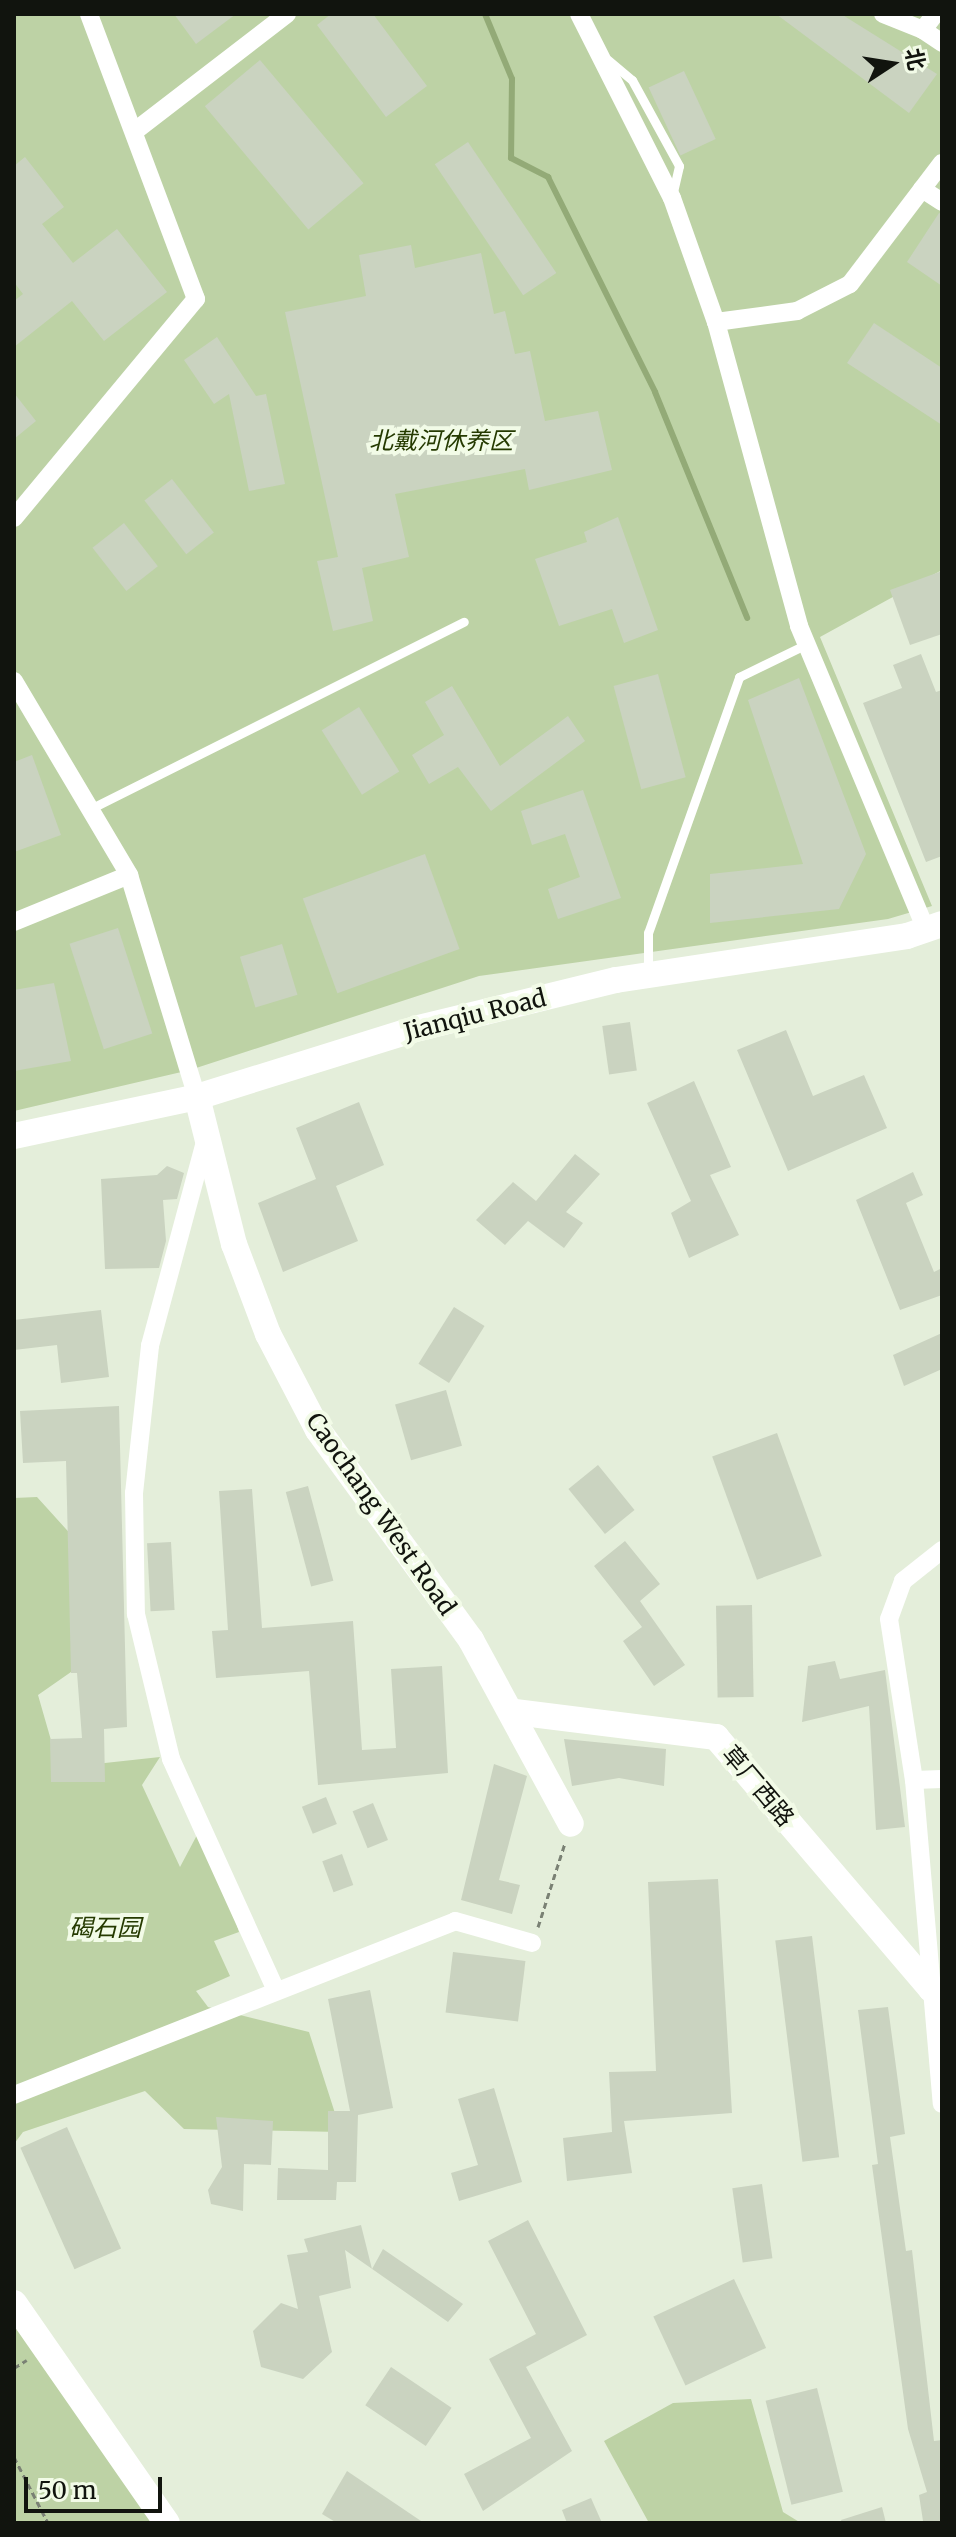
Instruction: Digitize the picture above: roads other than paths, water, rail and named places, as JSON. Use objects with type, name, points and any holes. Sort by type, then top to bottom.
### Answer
[{"type":"main road","name":"Jianqiu Road","points":[[14,1136],[197,1097],[419,1028],[648,975],[934,927]]},
{"type":"main road","name":"Caochang West Road","points":[[197,1097],[268,1334],[318,1430],[471,1640],[515,1712],[571,1824]]},
{"type":"main road","name":"草厂西路","points":[[515,1712],[716,1737],[936,1990]]},
{"type":"main road","points":[[14,2303],[167,2523]]},
{"type":"street","points":[[14,518],[196,299],[89,14]]},
{"type":"street","points":[[135,131],[287,14]]},
{"type":"street","points":[[579,14],[672,198],[716,322],[807,644],[934,927]]},
{"type":"street","points":[[883,14],[923,30],[942,43]]},
{"type":"street","points":[[923,30],[935,14]]},
{"type":"street","points":[[716,322],[797,311],[850,284],[942,163]]},
{"type":"street","points":[[922,189],[942,202]]},
{"type":"street","points":[[14,681],[129,875],[197,1097]]},
{"type":"street","points":[[14,922],[129,875]]},
{"type":"street","points":[[207,1136],[150,1346],[134,1493],[136,1614],[171,1759],[275,1988]]},
{"type":"street","points":[[942,1550],[903,1581],[889,1619],[914,1780],[936,1990],[942,2104]]},
{"type":"street","points":[[914,1780],[942,1779]]},
{"type":"street","points":[[14,2095],[275,1988],[455,1921],[532,1943]]},
{"type":"lane","points":[[90,809],[464,622]]},
{"type":"lane","points":[[648,975],[648,933],[739,677],[807,644]]},
{"type":"waterway","points":[[485,14],[512,79],[511,158],[548,177],[655,392],[747,618]]},
{"type":"park label","name":"北戴河休养区","points":[[441,441]]},
{"type":"park label","name":"碣石园","points":[[105,1928]]}]
